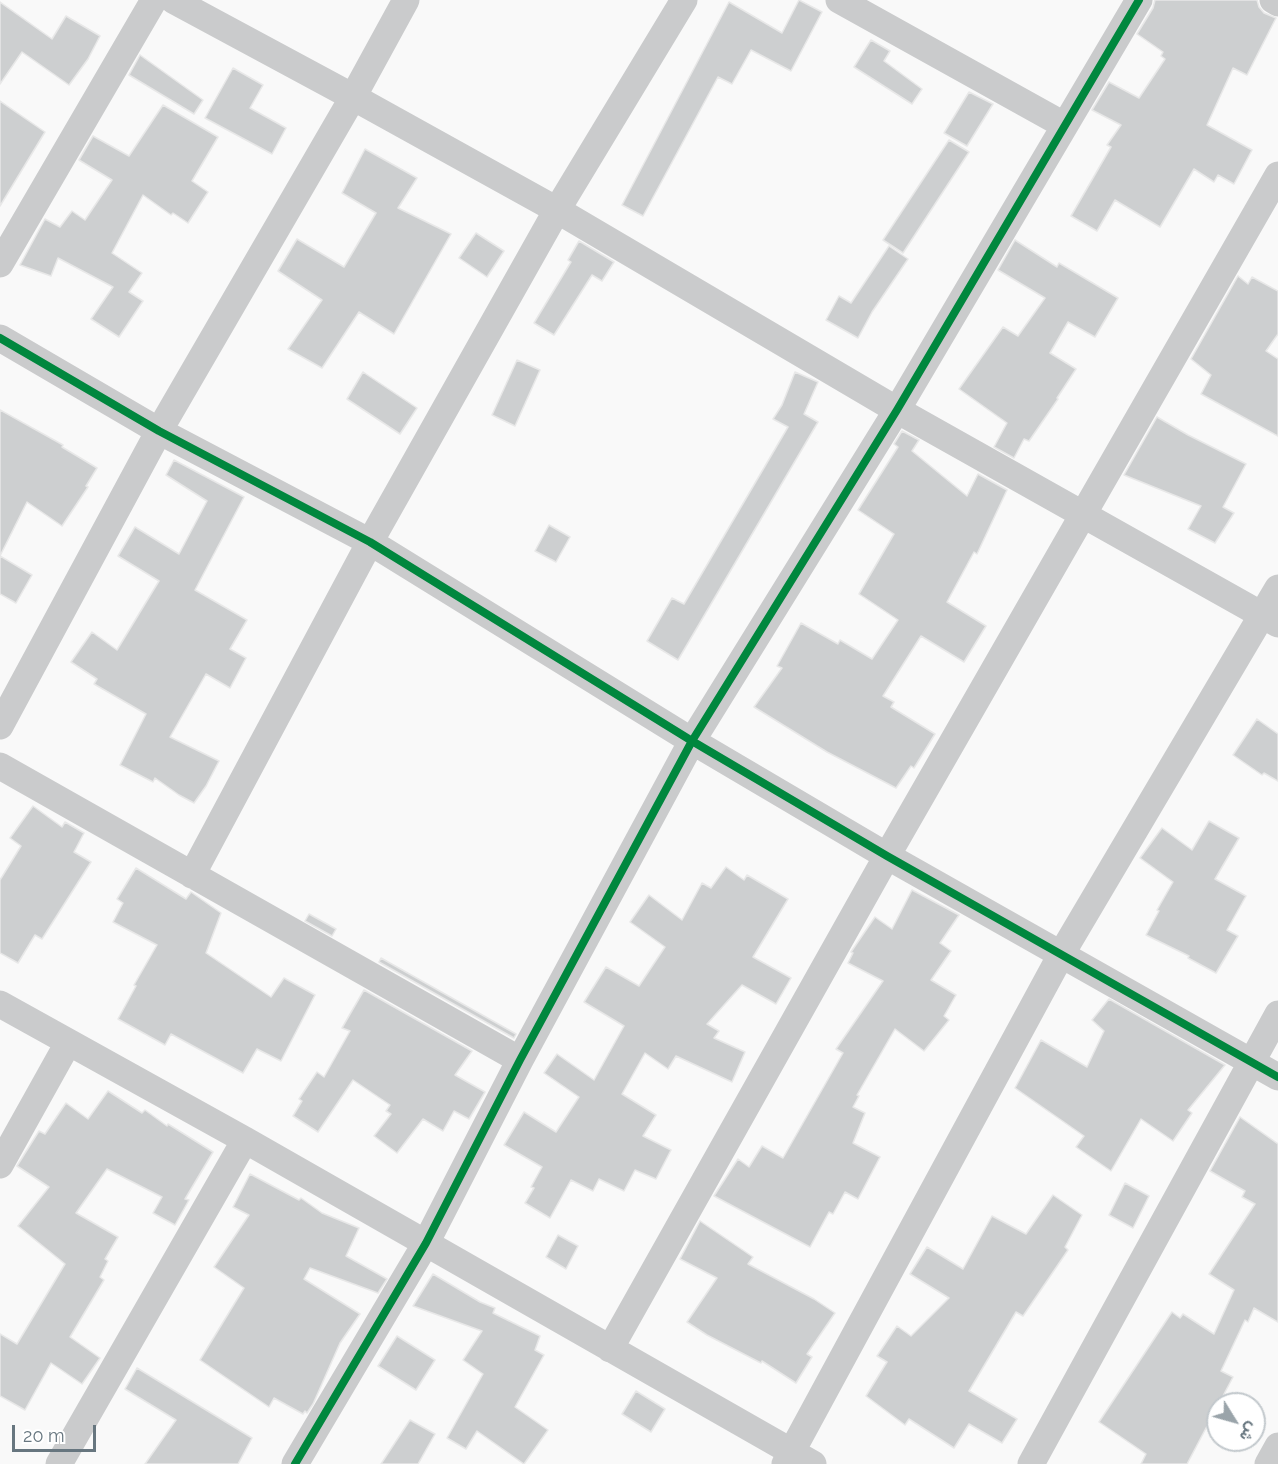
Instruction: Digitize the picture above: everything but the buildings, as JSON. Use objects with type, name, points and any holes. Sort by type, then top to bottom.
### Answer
[{"type":"street","points":[[0,264],[154,0]]},
{"type":"street","points":[[173,0],[353,96],[557,210],[897,410],[1270,620]]},
{"type":"street","points":[[0,726],[159,431],[406,0]]},
{"type":"street","points":[[192,874],[370,542],[557,210],[684,0]]},
{"type":"street","points":[[839,0],[1064,125]]},
{"type":"street","points":[[295,1464],[426,1243],[520,1060],[692,741],[897,410],[1139,0]]},
{"type":"street","points":[[1273,0],[1278,3]]},
{"type":"street","points":[[610,1350],[887,856],[1278,175]]},
{"type":"street","points":[[0,338],[159,431],[370,542],[692,741],[887,856],[1278,1077]]},
{"type":"street","points":[[0,1004],[426,1243],[796,1460],[1062,953],[1270,620],[1278,588]]},
{"type":"street","points":[[0,766],[520,1060]]},
{"type":"street","points":[[1032,1464],[1278,1014]]},
{"type":"street","points":[[0,1166],[68,1043]]},
{"type":"street","points":[[59,1464],[245,1140]]},
{"type":"street","points":[[1268,1464],[1278,1446]]},
{"type":"cycle path","points":[[295,1464],[426,1243],[520,1060],[692,741],[897,410],[1139,0]]},
{"type":"cycle path","points":[[0,338],[159,431],[370,542],[692,741],[887,856],[1278,1077]]}]
